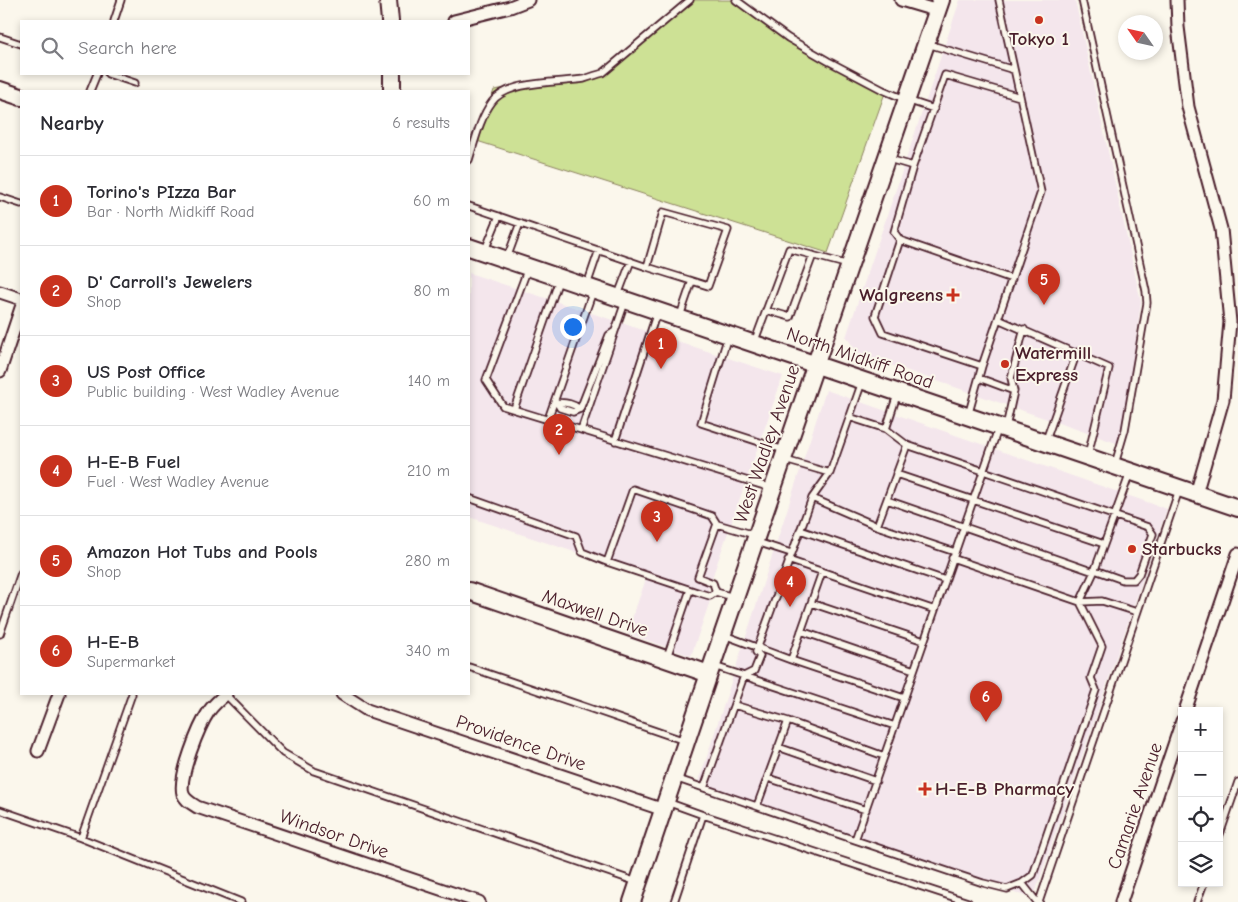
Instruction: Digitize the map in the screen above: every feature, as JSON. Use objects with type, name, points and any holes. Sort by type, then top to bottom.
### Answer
[{"type":"main road","points":[[388,0],[390,20]]},
{"type":"main road","name":"West Wadley Avenue","points":[[632,902],[666,806],[710,669],[940,5]]},
{"type":"main road","points":[[392,75],[392,90]]},
{"type":"main road","points":[[0,90],[20,97]]},
{"type":"main road","name":"North Midkiff Road","points":[[476,250],[1238,508]]},
{"type":"main road","name":"Maxwell Drive","points":[[470,591],[666,659],[710,669]]},
{"type":"street","points":[[458,20],[510,7],[528,0]]},
{"type":"street","points":[[901,0],[940,5]]},
{"type":"street","points":[[1177,0],[1178,27],[1188,107],[1221,229],[1230,322],[1223,400],[1196,494]]},
{"type":"street","points":[[0,292],[20,299]]},
{"type":"street","points":[[0,371],[20,311]]},
{"type":"street","points":[[1186,707],[1238,554]]},
{"type":"street","points":[[38,751],[59,695]]},
{"type":"street","name":"Windsor Drive","points":[[225,695],[210,710],[198,732],[182,780],[183,793],[186,800],[197,807],[479,902]]},
{"type":"street","name":"Providence Drive","points":[[344,695],[368,710],[666,806]]},
{"type":"street","name":"Camarie Avenue","points":[[1121,902],[1178,733]]},
{"type":"lane","points":[[114,20],[121,0]]},
{"type":"lane","points":[[470,157],[482,121],[492,101],[505,90],[540,83],[585,78],[603,73],[690,0]]},
{"type":"lane","points":[[736,0],[788,38],[883,90],[934,108]]},
{"type":"lane","points":[[968,416],[982,366],[1041,192],[999,0]]},
{"type":"lane","points":[[1082,0],[1146,291],[1147,303],[1125,430],[1114,466]]},
{"type":"lane","points":[[0,37],[20,44]]},
{"type":"lane","points":[[926,44],[1014,70]]},
{"type":"lane","points":[[90,90],[97,75]]},
{"type":"lane","points":[[111,75],[135,83]]},
{"type":"lane","points":[[1012,278],[900,240],[894,232],[913,166],[945,75],[1020,98]]},
{"type":"lane","points":[[887,158],[913,166]]},
{"type":"lane","points":[[0,197],[20,204]]},
{"type":"lane","points":[[470,206],[648,267],[708,286],[728,230],[663,212],[648,267]]},
{"type":"lane","points":[[476,250],[499,216]]},
{"type":"lane","points":[[507,260],[520,223]]},
{"type":"lane","points":[[900,240],[875,316],[883,333],[982,366]]},
{"type":"lane","points":[[754,343],[789,249],[850,266]]},
{"type":"lane","points":[[548,420],[556,403],[590,288],[599,250]]},
{"type":"lane","points":[[766,310],[790,317],[813,255]]},
{"type":"lane","points":[[581,430],[615,332],[631,261]]},
{"type":"lane","points":[[528,267],[486,380],[503,406],[773,489]]},
{"type":"lane","points":[[514,409],[560,278]]},
{"type":"lane","points":[[679,318],[692,281]]},
{"type":"lane","points":[[615,441],[657,311]]},
{"type":"lane","points":[[998,319],[1077,352],[1109,368],[1088,457]]},
{"type":"lane","points":[[855,840],[963,526],[983,471],[1002,428],[1014,391],[1011,378],[1024,329]]},
{"type":"lane","points":[[556,403],[574,404],[580,408],[609,335],[615,332]]},
{"type":"lane","points":[[728,334],[701,423],[830,474]]},
{"type":"lane","points":[[1045,442],[1077,352]]},
{"type":"lane","points":[[979,378],[1014,391]]},
{"type":"lane","points":[[704,788],[744,676],[754,671],[760,656],[756,652],[812,498],[830,474],[863,380]]},
{"type":"lane","points":[[886,429],[898,392]]},
{"type":"lane","points":[[849,417],[886,429],[906,445],[1148,527],[1153,534],[1139,574],[1134,580],[1123,580],[887,500]]},
{"type":"lane","points":[[877,526],[906,445]]},
{"type":"lane","points":[[1080,602],[1094,571],[1130,471]]},
{"type":"lane","points":[[896,474],[1104,544]]},
{"type":"lane","points":[[1022,884],[1038,902],[1180,488]]},
{"type":"lane","points":[[607,562],[633,489],[712,516],[717,524],[791,553]]},
{"type":"lane","points":[[470,498],[576,536],[582,552],[607,562],[710,596],[716,592],[735,597]]},
{"type":"lane","points":[[812,498],[877,526],[1080,602],[1102,601],[1137,612]]},
{"type":"lane","points":[[716,592],[713,583],[698,577],[717,524]]},
{"type":"lane","points":[[800,530],[945,580]]},
{"type":"lane","points":[[788,560],[935,610]]},
{"type":"lane","points":[[791,660],[822,572]]},
{"type":"lane","points":[[0,634],[20,576]]},
{"type":"lane","points":[[666,659],[690,590]]},
{"type":"lane","points":[[675,778],[983,883],[1008,889],[1022,884],[1033,875],[1096,690],[1091,678],[1102,646],[1080,602]]},
{"type":"lane","points":[[811,603],[924,642]]},
{"type":"lane","points":[[801,631],[914,670]]},
{"type":"lane","points":[[722,635],[904,698]]},
{"type":"lane","points":[[470,667],[687,741]]},
{"type":"lane","points":[[710,669],[744,676],[895,726]]},
{"type":"lane","points":[[82,838],[132,695]]},
{"type":"lane","points":[[227,695],[283,753],[314,771],[639,883]]},
{"type":"lane","points":[[734,705],[788,721],[884,756]]},
{"type":"lane","points":[[757,806],[788,721]]},
{"type":"lane","points":[[778,747],[876,781]]},
{"type":"lane","points":[[768,778],[866,810]]},
{"type":"lane","points":[[1223,825],[1238,782]]},
{"type":"lane","points":[[666,806],[703,815],[968,902]]},
{"type":"lane","points":[[0,810],[82,838],[241,902]]},
{"type":"lane","points":[[674,902],[703,815]]},
{"type":"lane","points":[[1197,902],[1203,887]]},
{"type":"shaded area","points":[[960,0],[1075,0],[1141,302],[1122,445],[859,354],[846,337]]},
{"type":"shaded area","points":[[470,273],[783,376],[706,595],[711,598],[691,656],[627,633],[647,576],[470,517]]},
{"type":"shaded area","points":[[826,390],[1167,509],[1033,899],[698,784]]},
{"type":"green space","points":[[689,0],[741,0],[792,39],[886,90],[828,253],[477,141],[494,90],[603,72]]},
{"type":"place","name":"Tokyo 1","points":[[1039,20]]},
{"type":"place","name":"Walgreens","points":[[953,295]]},
{"type":"place","name":"Amazon Hot Tubs and Pools","points":[[1044,305]]},
{"type":"place","name":"Watermill Express","points":[[1005,364]]},
{"type":"place","name":"Torino's PIzza Bar","points":[[661,369]]},
{"type":"place","name":"D' Carroll's Jewelers","points":[[559,455]]},
{"type":"place","name":"US Post Office","points":[[657,542]]},
{"type":"place","name":"Starbucks","points":[[1132,549]]},
{"type":"place","name":"H-E-B Fuel","points":[[790,607]]},
{"type":"place","name":"H-E-B","points":[[986,722]]},
{"type":"place","name":"H-E-B Pharmacy","points":[[925,789]]}]
